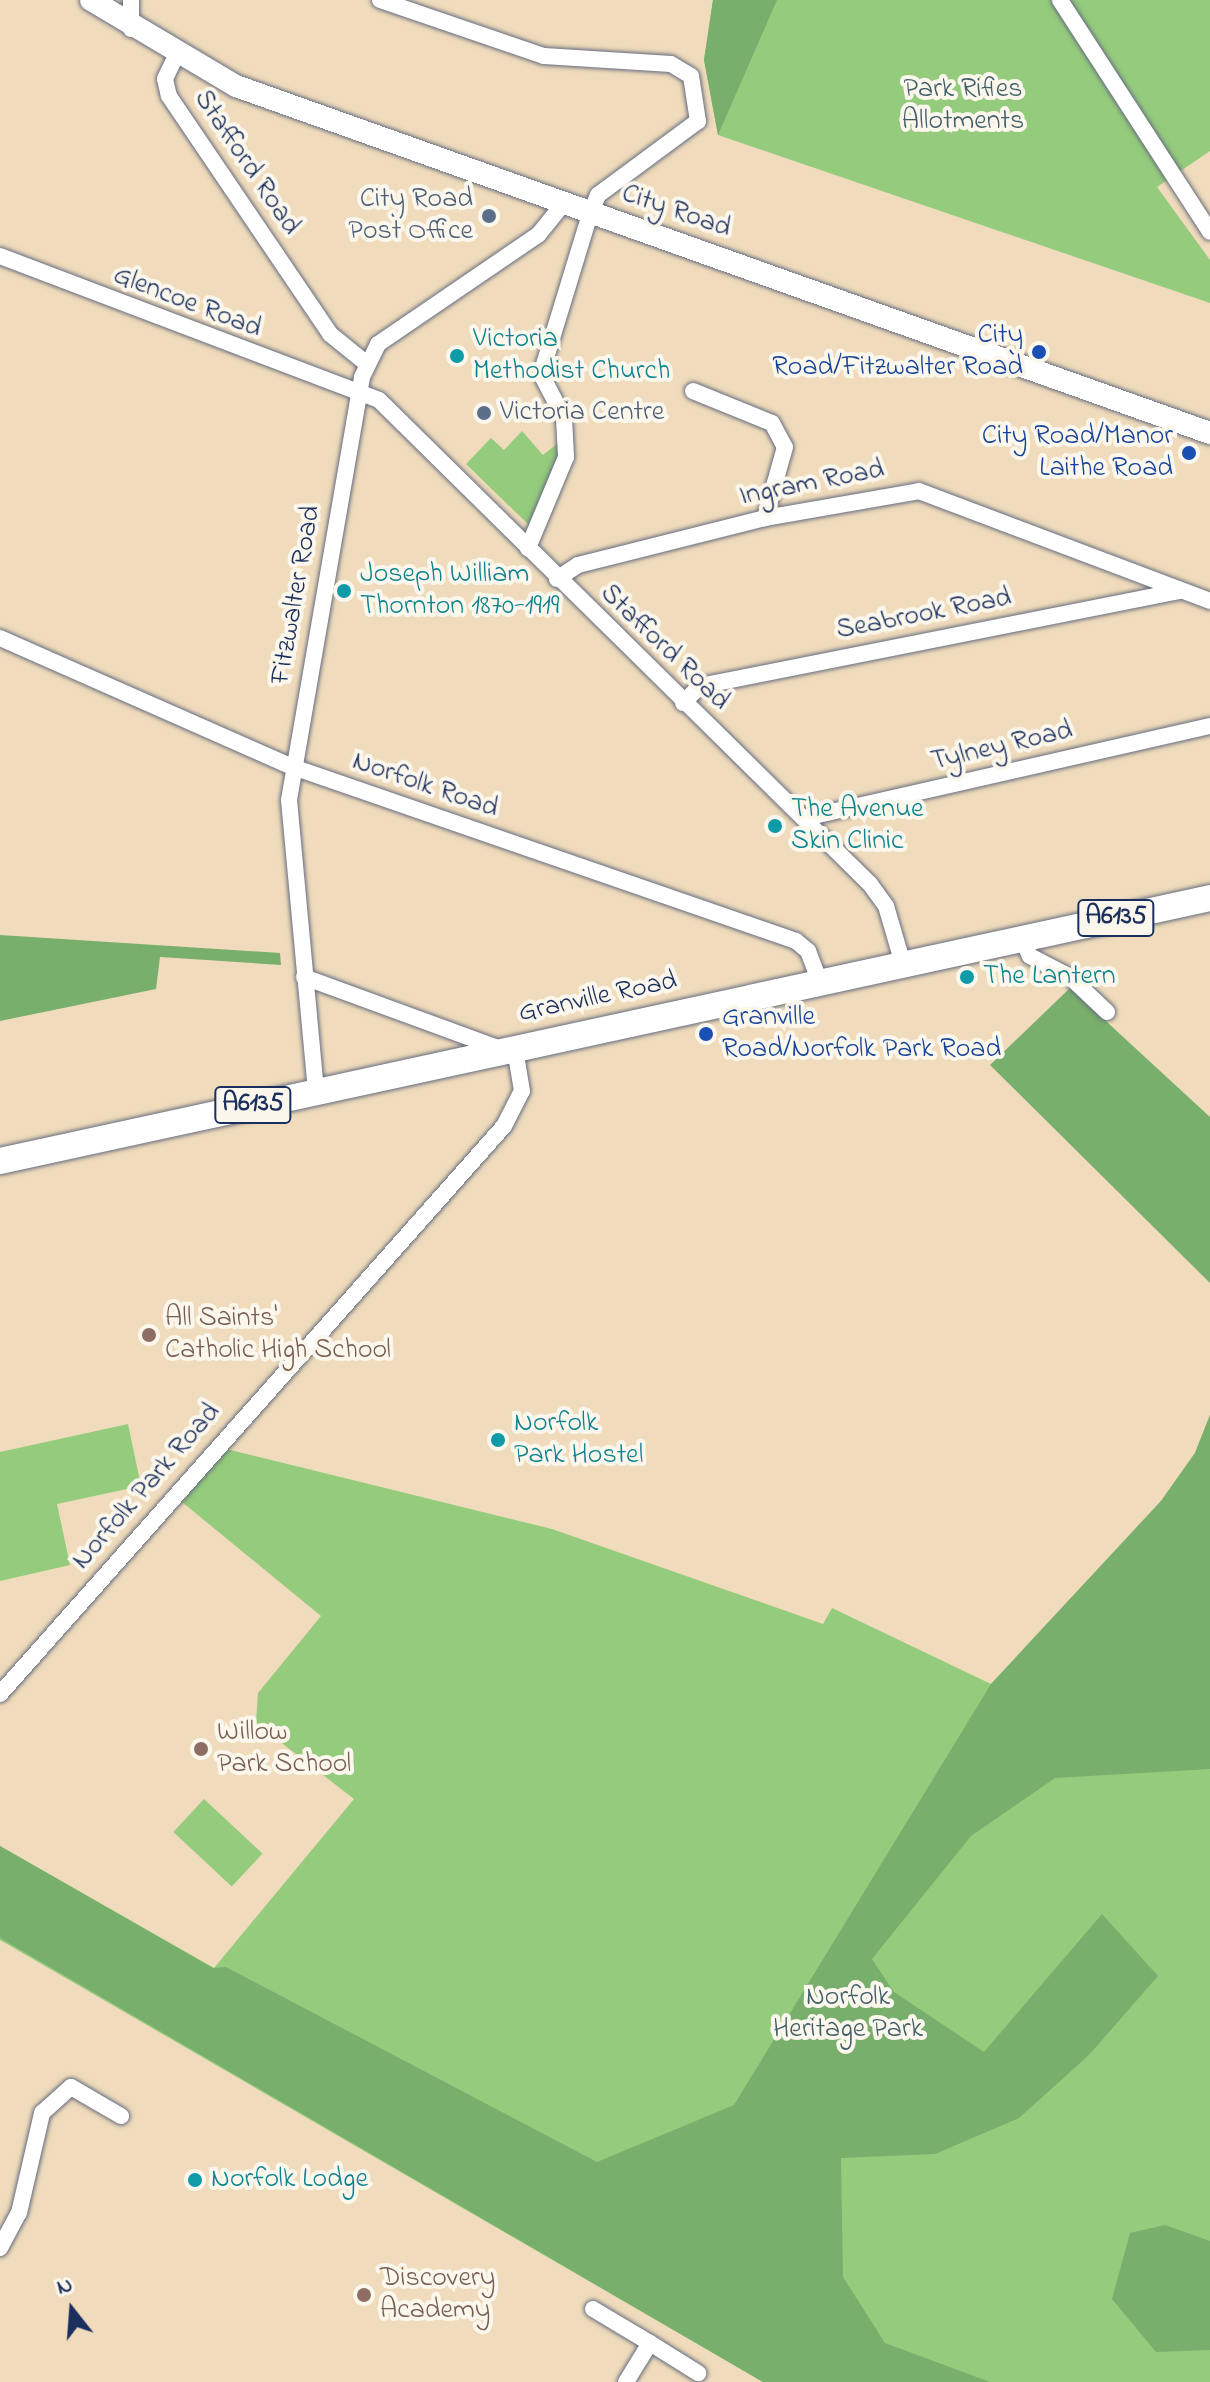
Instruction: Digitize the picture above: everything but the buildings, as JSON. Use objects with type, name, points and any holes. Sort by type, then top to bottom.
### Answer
[{"type":"main road","name":"City Road","points":[[91,0],[176,56],[250,92],[1210,433]]},
{"type":"main road","name":"Granville Road","points":[[0,1161],[1210,898]]},
{"type":"street","points":[[131,0],[131,29]]},
{"type":"street","points":[[380,0],[544,56],[671,64],[691,76],[698,121],[598,195],[590,214],[541,374],[564,418],[566,457],[528,548]]},
{"type":"street","points":[[1060,0],[1210,232]]},
{"type":"street","name":"Stafford Road","points":[[176,56],[165,79],[169,96],[330,334],[367,364]]},
{"type":"street","name":"Fitzwalter Road","points":[[316,1091],[289,800],[359,391],[367,364],[378,344],[538,235],[563,204]]},
{"type":"street","name":"Glencoe Road","points":[[0,256],[359,391]]},
{"type":"street","name":"Stafford Road","points":[[359,391],[392,411],[557,579],[805,818],[880,896],[903,964]]},
{"type":"street","points":[[693,391],[772,423],[785,447],[765,518]]},
{"type":"street","name":"Ingram Road","points":[[557,579],[578,565],[765,518],[919,491],[1210,601]]},
{"type":"street","name":"Seabrook Road","points":[[683,703],[700,686],[1182,590]]},
{"type":"street","name":"Norfolk Road","points":[[0,638],[293,767],[796,941],[808,951],[820,983]]},
{"type":"street","name":"Tylney Road","points":[[805,818],[1210,726]]},
{"type":"street","points":[[1022,939],[1030,956],[1070,977],[1107,1012]]},
{"type":"street","points":[[304,977],[510,1050]]},
{"type":"street","name":"Norfolk Park Road","points":[[0,1694],[513,1113],[522,1091],[510,1050]]},
{"type":"street","points":[[0,2248],[19,2213],[42,2113],[71,2087],[121,2116]]},
{"type":"street","points":[[593,2309],[698,2373]]},
{"type":"street","points":[[626,2382],[650,2343]]},
{"type":"green space","name":"Park Rifles Allotments","points":[[713,0],[1210,0],[1210,151],[1157,187],[1210,260],[1210,303],[718,135],[704,60]]},
{"type":"green space","points":[[713,0],[777,0],[718,135],[704,60]]},
{"type":"green space","points":[[522,431],[543,455],[558,443],[564,457],[531,527],[466,464],[491,438],[504,450]]},
{"type":"green space","points":[[0,935],[280,953],[281,965],[160,957],[156,989],[0,1021]]},
{"type":"green space","points":[[1070,988],[1210,1117],[1210,1283],[990,1065]]},
{"type":"green space","name":"Norfolk Heritage Park","points":[[1210,1415],[1210,2382],[763,2382],[0,1940],[0,1846],[214,1968],[354,1799],[256,1723],[258,1693],[321,1616],[182,1502],[226,1449],[552,1529],[823,1624],[832,1608],[991,1684],[1161,1501],[1195,1453]]},
{"type":"green space","points":[[1210,1415],[1210,1769],[1055,1778],[971,1836],[872,1959],[894,1992],[984,2052],[1102,1914],[1158,1976],[1089,2055],[1019,2118],[935,2154],[841,2158],[843,2277],[885,2343],[990,2382],[763,2382],[0,1938],[0,1846],[213,1968],[226,1967],[597,2162],[734,2105],[991,1684],[1161,1501],[1195,1453]]},
{"type":"green space","points":[[128,1424],[141,1486],[57,1504],[70,1565],[0,1581],[0,1452]]},
{"type":"green space","points":[[204,1799],[263,1854],[232,1886],[173,1832]]},
{"type":"green space","points":[[1165,2225],[1210,2241],[1210,2350],[1156,2352],[1112,2299],[1130,2233]]},
{"type":"place","name":"City Road Post Office","points":[[489,216]]},
{"type":"place","name":"City Road/Fitzwalter Road","points":[[1039,352]]},
{"type":"place","name":"Victoria Methodist Church","points":[[457,356]]},
{"type":"place","name":"Victoria Centre","points":[[484,413]]},
{"type":"place","name":"City Road/Manor Laithe Road","points":[[1189,453]]},
{"type":"place","name":"Joseph William Thornton 1870-1919","points":[[344,591]]},
{"type":"place","name":"The Avenue Skin Clinic","points":[[775,826]]},
{"type":"place","name":"The Lantern","points":[[967,977]]},
{"type":"place","name":"Granville Road/Norfolk Park Road","points":[[706,1034]]},
{"type":"place","name":"All Saints' Catholic High School","points":[[149,1335]]},
{"type":"place","name":"Norfolk Park Hostel","points":[[498,1440]]},
{"type":"place","name":"Willow Park School","points":[[201,1749]]},
{"type":"place","name":"Norfolk Lodge","points":[[195,2180]]},
{"type":"place","name":"Discovery Academy","points":[[364,2295]]}]
